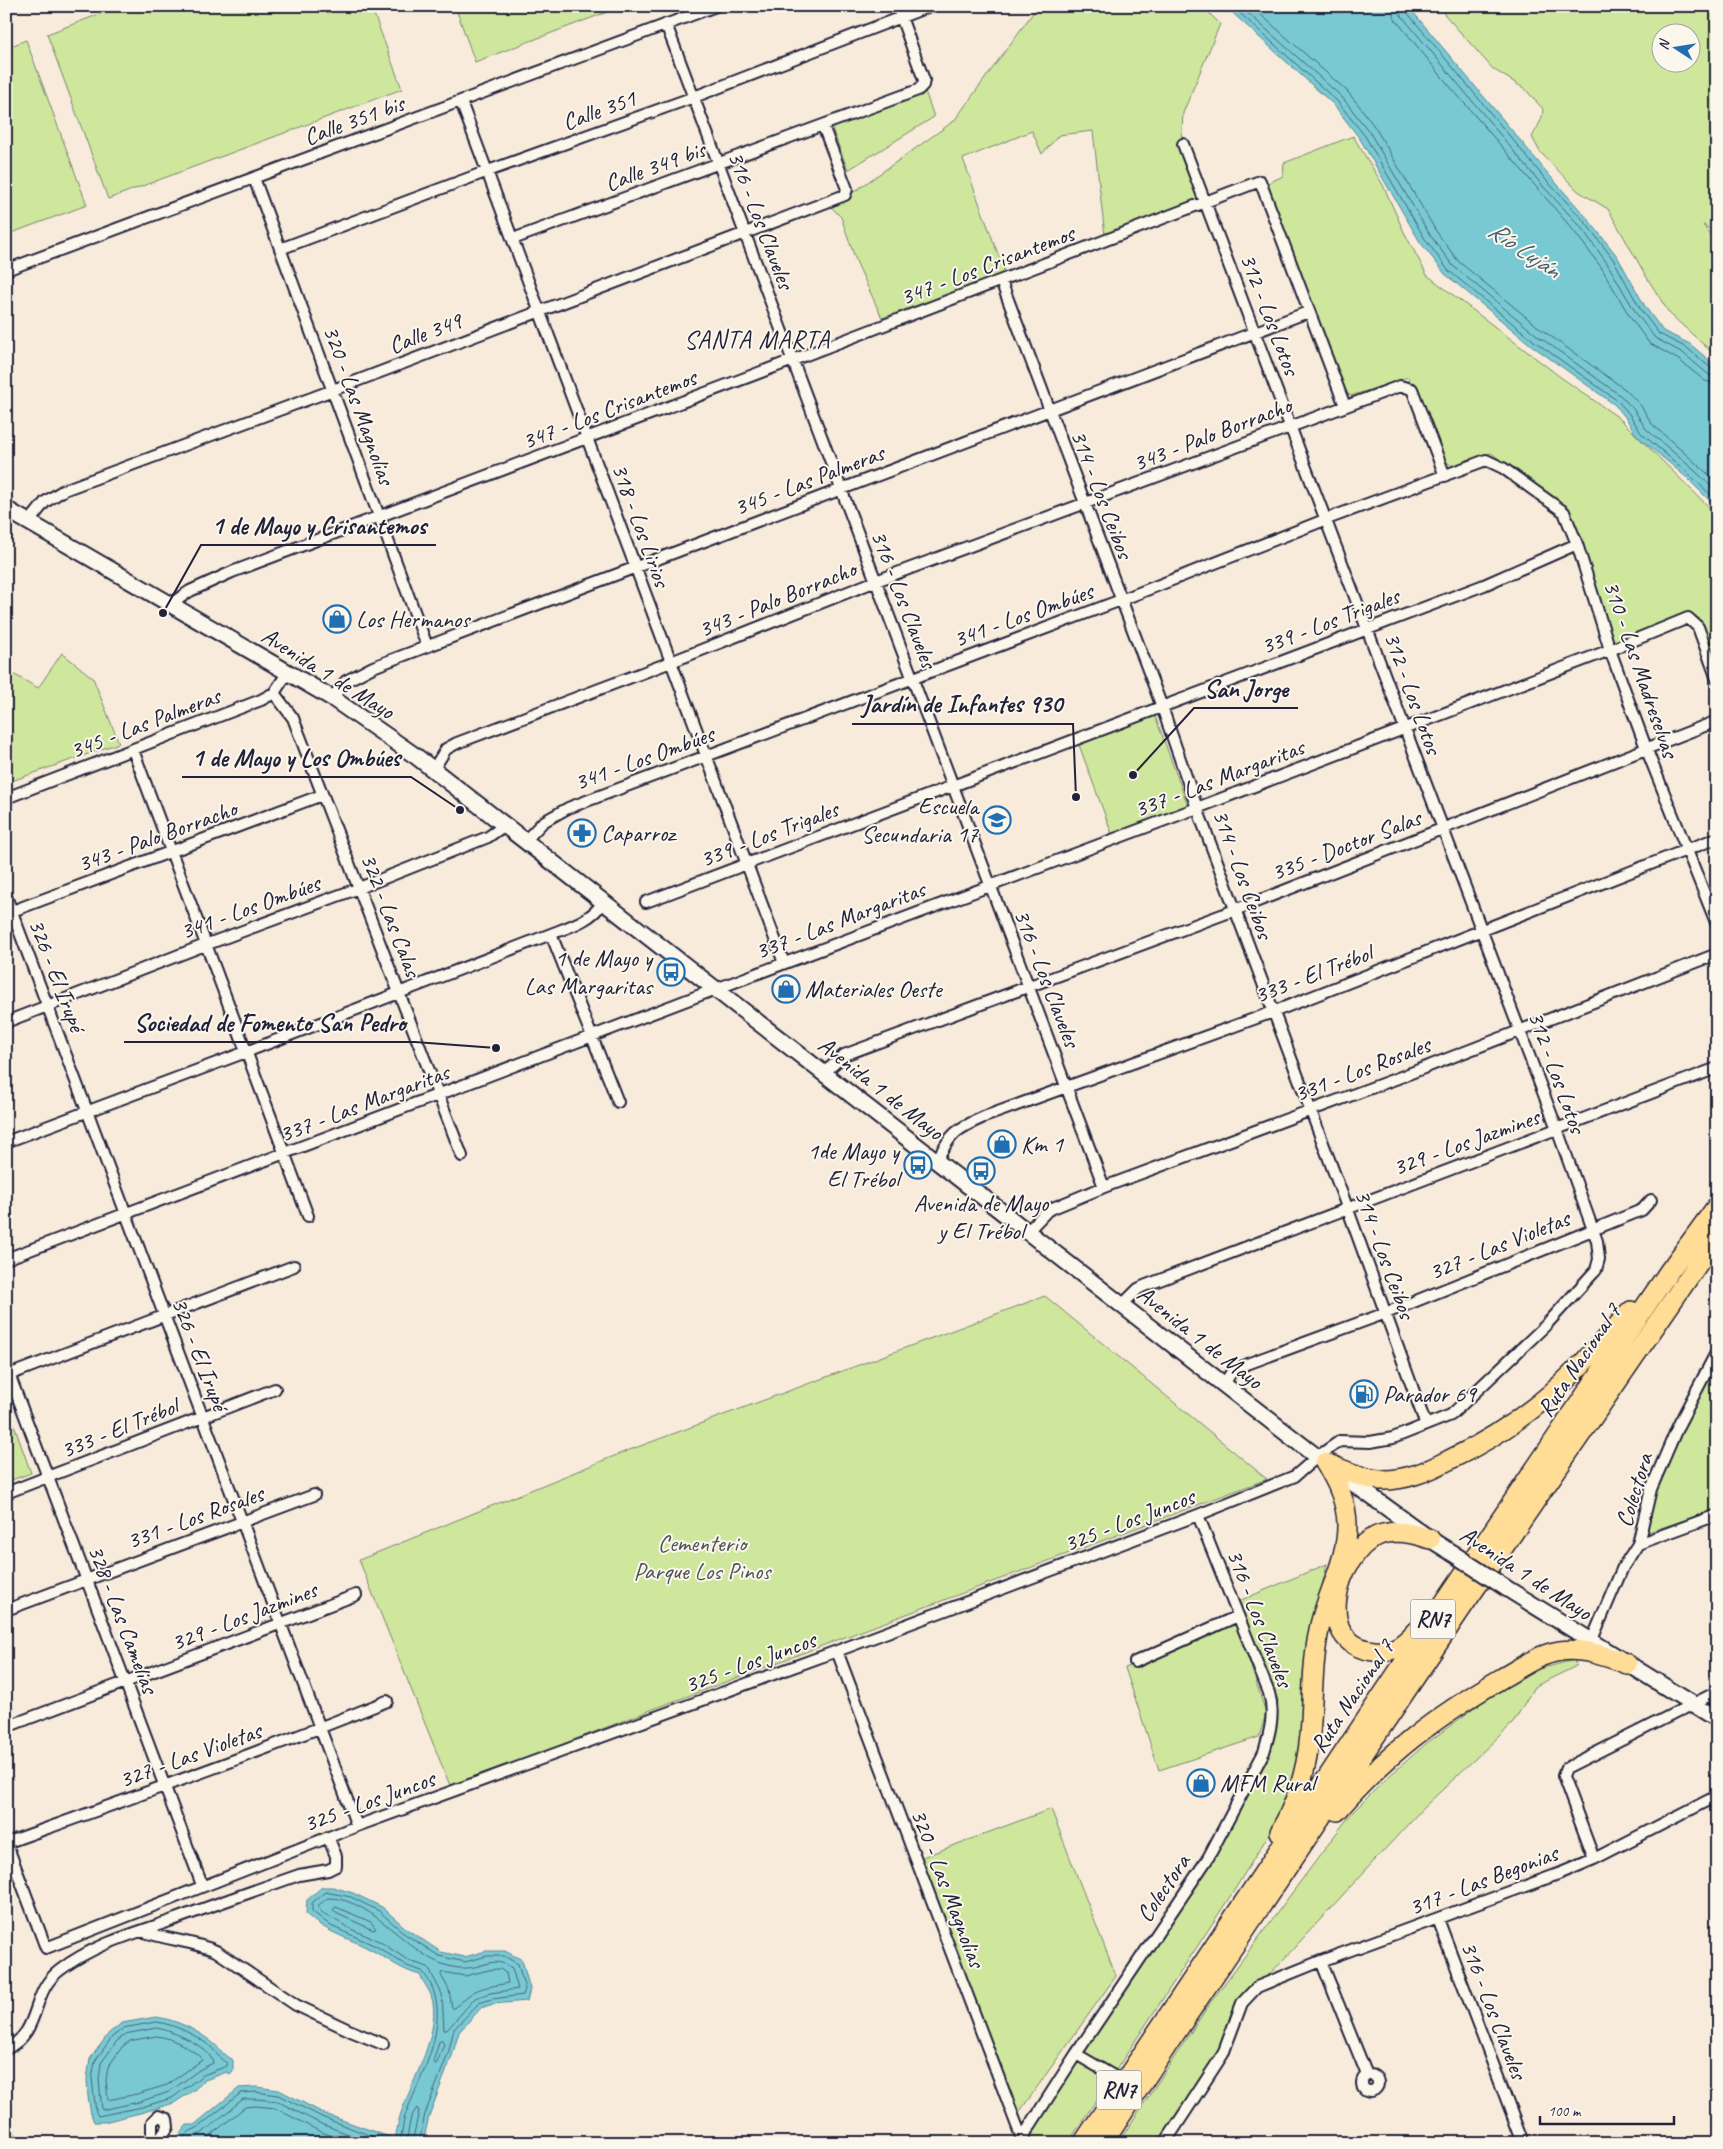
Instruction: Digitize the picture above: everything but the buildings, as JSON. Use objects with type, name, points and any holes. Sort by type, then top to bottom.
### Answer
[{"type":"highway","name":"Ruta Nacional 7","points":[[1083,2143],[1442,1606],[1670,1270],[1717,1206]]},
{"type":"highway","name":"Ruta Nacional 7","points":[[1103,2143],[1280,1878],[1717,1236]]},
{"type":"highway","points":[[1321,1460],[1368,1478],[1394,1479],[1424,1472],[1479,1445],[1530,1409],[1573,1373],[1670,1270]]},
{"type":"highway","points":[[1248,1896],[1282,1829],[1302,1782],[1310,1736],[1315,1654],[1320,1627],[1346,1542],[1346,1518],[1343,1499],[1321,1460]]},
{"type":"highway","points":[[1430,1539],[1399,1532],[1382,1534],[1368,1541],[1352,1561],[1337,1594],[1335,1607],[1338,1624],[1343,1634],[1356,1646],[1368,1650],[1388,1651],[1404,1644],[1442,1606]]},
{"type":"highway","points":[[1280,1878],[1342,1805],[1389,1756],[1441,1715],[1469,1697],[1539,1658],[1554,1652],[1576,1650],[1627,1664]]},
{"type":"main road","name":"Avenida 1 de Mayo","points":[[6,509],[332,698],[433,770],[505,825],[1321,1460],[1430,1539],[1591,1642],[1717,1719]]},
{"type":"street","name":"Calle 351 bis","points":[[6,270],[716,6]]},
{"type":"street","points":[[897,6],[901,17]]},
{"type":"street","name":"Calle 351","points":[[280,249],[488,171],[694,97],[930,6]]},
{"type":"street","name":"Calle 349 bis","points":[[513,239],[918,90],[923,85],[923,77],[901,17]]},
{"type":"street","name":"316 - Los Claveles","points":[[666,24],[1104,1187]]},
{"type":"street","name":"318 - Los Lirios","points":[[461,102],[784,963]]},
{"type":"street","name":"Calle 349","points":[[29,522],[45,502],[64,490],[845,195],[847,189],[823,126]]},
{"type":"street","name":"312 - Los Lotos","points":[[1183,144],[1256,331],[1404,728],[1482,929],[1597,1241],[1599,1259],[1596,1270],[1565,1304],[1459,1409]]},
{"type":"street","name":"320 - Las Magnolias","points":[[254,178],[428,646]]},
{"type":"street","name":"347 - Los Crisantemos","points":[[170,604],[190,591],[232,572],[1260,181],[1308,312]]},
{"type":"street","name":"314 - Los Ceibos","points":[[1001,281],[1162,707],[1197,808],[1273,1012],[1348,1207],[1426,1426]]},
{"type":"street","points":[[1308,312],[1345,406]]},
{"type":"street","name":"345 - Las Palmeras","points":[[332,698],[346,681],[373,667],[1308,312]]},
{"type":"street","name":"343 - Palo Borracho","points":[[433,770],[446,749],[457,743],[671,662],[876,581],[1400,386],[1412,389],[1445,476]]},
{"type":"street","name":"341 - Los Ombúes","points":[[525,841],[543,822],[560,811],[1121,600],[1326,519],[1486,460]]},
{"type":"street","name":"310 - Las Madreselvas","points":[[1486,460],[1503,468],[1564,512],[1577,544],[1610,650],[1646,748],[1717,925]]},
{"type":"street","name":"339 - Los Trigales","points":[[646,902],[747,862],[1484,585],[1577,544]]},
{"type":"street","name":"337 - Las Margaritas","points":[[6,1259],[1197,808],[1610,650],[1688,618],[1698,627],[1717,679]]},
{"type":"street","points":[[274,693],[288,672]]},
{"type":"street","name":"345 - Las Palmeras","points":[[6,798],[261,700],[274,693]]},
{"type":"street","name":"322 - Las Calas","points":[[274,693],[293,718],[462,1156]]},
{"type":"street","name":"335 - Doctor Salas","points":[[824,1073],[844,1055],[1235,910],[1646,748],[1717,722]]},
{"type":"street","points":[[132,750],[308,1216]]},
{"type":"street","name":"343 - Palo Borracho","points":[[9,912],[322,795]]},
{"type":"street","name":"341 - Los Ombúes","points":[[6,1022],[359,888],[488,837],[505,825]]},
{"type":"street","name":"333 - El Trébol","points":[[936,1160],[948,1138],[967,1124],[1273,1012],[1717,838]]},
{"type":"street","name":"326 - El Irupé","points":[[6,896],[9,912],[48,1006],[357,1826]]},
{"type":"street","points":[[6,1142],[583,922],[603,902]]},
{"type":"street","points":[[551,934],[618,1102]]},
{"type":"street","name":"331 - Los Rosales","points":[[1028,1231],[1048,1210],[1104,1187],[1311,1111],[1717,954]]},
{"type":"street","name":"329 - Los Jazmines","points":[[1122,1305],[1138,1289],[1144,1286],[1717,1068]]},
{"type":"street","name":"327 - Las Violetas","points":[[1224,1384],[1231,1373],[1247,1364],[1386,1313],[1642,1210],[1651,1200]]},
{"type":"street","points":[[7,1372],[165,1317],[294,1266]]},
{"type":"street","name":"Colectora","points":[[1591,1642],[1623,1567],[1638,1544],[1647,1503],[1660,1468],[1692,1397],[1717,1351]]},
{"type":"street","name":"328 - Las Camelias","points":[[7,1372],[202,1885]]},
{"type":"street","name":"333 - El Trébol","points":[[6,1493],[275,1389]]},
{"type":"street","name":"325 - Los Juncos","points":[[6,1842],[46,1948],[202,1885],[357,1826],[837,1651],[1198,1515],[1295,1476],[1321,1460],[1340,1441],[1370,1442],[1393,1438],[1451,1416],[1459,1409]]},
{"type":"street","name":"331 - Los Rosales","points":[[6,1610],[314,1494]]},
{"type":"street","name":"316 - Los Claveles","points":[[1198,1515],[1272,1703],[1268,1737]]},
{"type":"street","points":[[1638,1544],[1717,1515]]},
{"type":"street","name":"329 - Los Jazmines","points":[[6,1727],[356,1595]]},
{"type":"street","points":[[1135,1662],[1238,1616]]},
{"type":"street","name":"320 - Las Magnolias","points":[[837,1651],[1020,2141]]},
{"type":"street","points":[[1594,1859],[1563,1776],[1566,1768],[1717,1692]]},
{"type":"street","name":"327 - Las Violetas","points":[[6,1842],[321,1728],[386,1701]]},
{"type":"street","name":"Colectora","points":[[1020,2141],[1213,1849],[1264,1752],[1268,1737]]},
{"type":"street","name":"317 - Las Begonias","points":[[1165,2143],[1222,2054],[1242,2003],[1257,1987],[1594,1859],[1717,1796]]},
{"type":"street","points":[[6,2048],[24,2036],[30,2026],[41,1994],[52,1976],[74,1960],[94,1949],[299,1875],[328,1870],[336,1866],[336,1856],[328,1837]]},
{"type":"street","name":"316 - Los Claveles","points":[[1438,1919],[1523,2143]]},
{"type":"street","points":[[142,1931],[216,1951],[296,2005],[351,2032],[382,2044]]},
{"type":"street","points":[[1321,1962],[1367,2075]]},
{"type":"street","points":[[1076,2054],[1124,2082]]},
{"type":"street","points":[[152,2143],[152,2122],[158,2116],[167,2119],[168,2127],[158,2143]]},
{"type":"street","points":[[6,2122],[10,2143]]},
{"type":"street","points":[[1713,2143],[1717,2142]]},
{"type":"green space","points":[[121,6],[371,6],[402,89],[108,199],[47,34]]},
{"type":"green space","points":[[455,6],[623,6],[475,62]]},
{"type":"green space","points":[[1038,6],[1202,6],[1220,24],[1183,113],[1181,146],[1197,199],[1105,236],[1093,131],[1059,135],[1042,154],[1032,131],[963,159],[1005,273],[882,318],[856,261],[841,217],[829,205],[844,199],[954,121]]},
{"type":"green space","points":[[1437,6],[1717,6],[1717,233],[1703,225],[1717,244],[1717,357],[1669,313],[1608,209],[1578,191],[1540,152],[1532,137],[1541,120],[1543,109],[1525,89],[1493,69]]},
{"type":"green space","points":[[26,40],[87,205],[6,235],[6,48]]},
{"type":"green space","points":[[925,91],[934,117],[848,170],[831,126]]},
{"type":"green space","points":[[1353,136],[1383,185],[1404,232],[1427,275],[1559,376],[1619,418],[1717,515],[1717,660],[1700,619],[1690,614],[1613,643],[1553,499],[1491,453],[1453,467],[1446,461],[1408,377],[1351,396],[1343,391],[1266,184],[1283,176],[1284,163]]},
{"type":"green space","points":[[62,653],[93,678],[119,743],[6,783],[6,670],[38,688]]},
{"type":"green space","points":[[1155,716],[1188,806],[1112,834],[1079,745]]},
{"type":"green space","name":"Cementerio Parque Los Pinos","points":[[1045,1296],[1267,1479],[656,1708],[451,1788],[359,1560],[624,1452]]},
{"type":"green space","points":[[1717,1362],[1717,1509],[1646,1533],[1653,1500],[1666,1462]]},
{"type":"green space","points":[[6,1403],[31,1473],[6,1482]]},
{"type":"green space","points":[[1327,1564],[1308,1650],[1304,1751],[1285,1808],[1235,1889],[1068,2143],[1022,2143],[1266,1763],[1274,1732],[1278,1700],[1239,1601]]},
{"type":"green space","points":[[1237,1623],[1266,1713],[1259,1737],[1159,1770],[1125,1668]]},
{"type":"green space","points":[[1574,1660],[1576,1666],[1534,1687],[1513,1723],[1422,1809],[1270,1974],[1244,1991],[1231,2013],[1220,2047],[1189,2100],[1159,2143],[1118,2143],[1210,2003],[1350,1815],[1388,1777],[1427,1743],[1481,1703],[1539,1669]]},
{"type":"green space","points":[[1051,1809],[1116,1976],[1018,2114],[920,1858]]},
{"type":"water","name":"Río Luján","points":[[1225,6],[1408,6],[1588,219],[1617,256],[1646,308],[1663,331],[1690,344],[1717,367],[1717,508],[1686,477],[1637,436],[1615,405],[1531,345],[1445,274],[1420,242],[1360,139],[1334,105]]},
{"type":"water","points":[[322,1887],[333,1887],[353,1893],[382,1907],[408,1930],[441,1952],[465,1957],[486,1951],[505,1951],[522,1960],[530,1989],[527,2001],[493,2004],[481,2008],[459,2032],[429,2116],[423,2143],[178,2143],[179,2135],[187,2125],[194,2125],[239,2088],[256,2087],[279,2090],[325,2114],[395,2139],[401,2113],[430,2039],[434,2009],[431,1995],[420,1975],[402,1968],[366,1947],[331,1931],[306,1914],[307,1900]]},
{"type":"water","points":[[156,2017],[179,2023],[207,2038],[233,2060],[233,2071],[230,2074],[227,2072],[205,2080],[174,2103],[104,2122],[94,2122],[88,2097],[87,2079],[90,2059],[109,2033],[122,2023]]},
{"type":"place","name":"1 de Mayo y Crisantemos","points":[[163,613]]},
{"type":"place","name":"Los Hermanos","points":[[337,619]]},
{"type":"place","name":"San Jorge","points":[[1133,775]]},
{"type":"place","name":"Jardín de Infantes 930","points":[[1076,797]]},
{"type":"place","name":"1 de Mayo y Los Ombúes","points":[[460,810]]},
{"type":"place","name":"Escuela Secundaria 17","points":[[997,820]]},
{"type":"place","name":"Caparroz","points":[[582,833]]},
{"type":"place","name":"1 de Mayo y Las Margaritas","points":[[671,972]]},
{"type":"place","name":"Materiales Oeste","points":[[786,989]]},
{"type":"place","name":"Sociedad de Fomento San Pedro","points":[[496,1048]]},
{"type":"place","name":"Km 1","points":[[1002,1144]]},
{"type":"place","name":"1de Mayo y El Trébol","points":[[918,1165]]},
{"type":"place","name":"Avenida de Mayo y El Trébol","points":[[981,1171]]},
{"type":"place","name":"Parador 69","points":[[1364,1394]]},
{"type":"place","name":"MFM Rural","points":[[1201,1783]]},
{"type":"district","name":"SANTA MARTA","points":[[757,339]]}]
